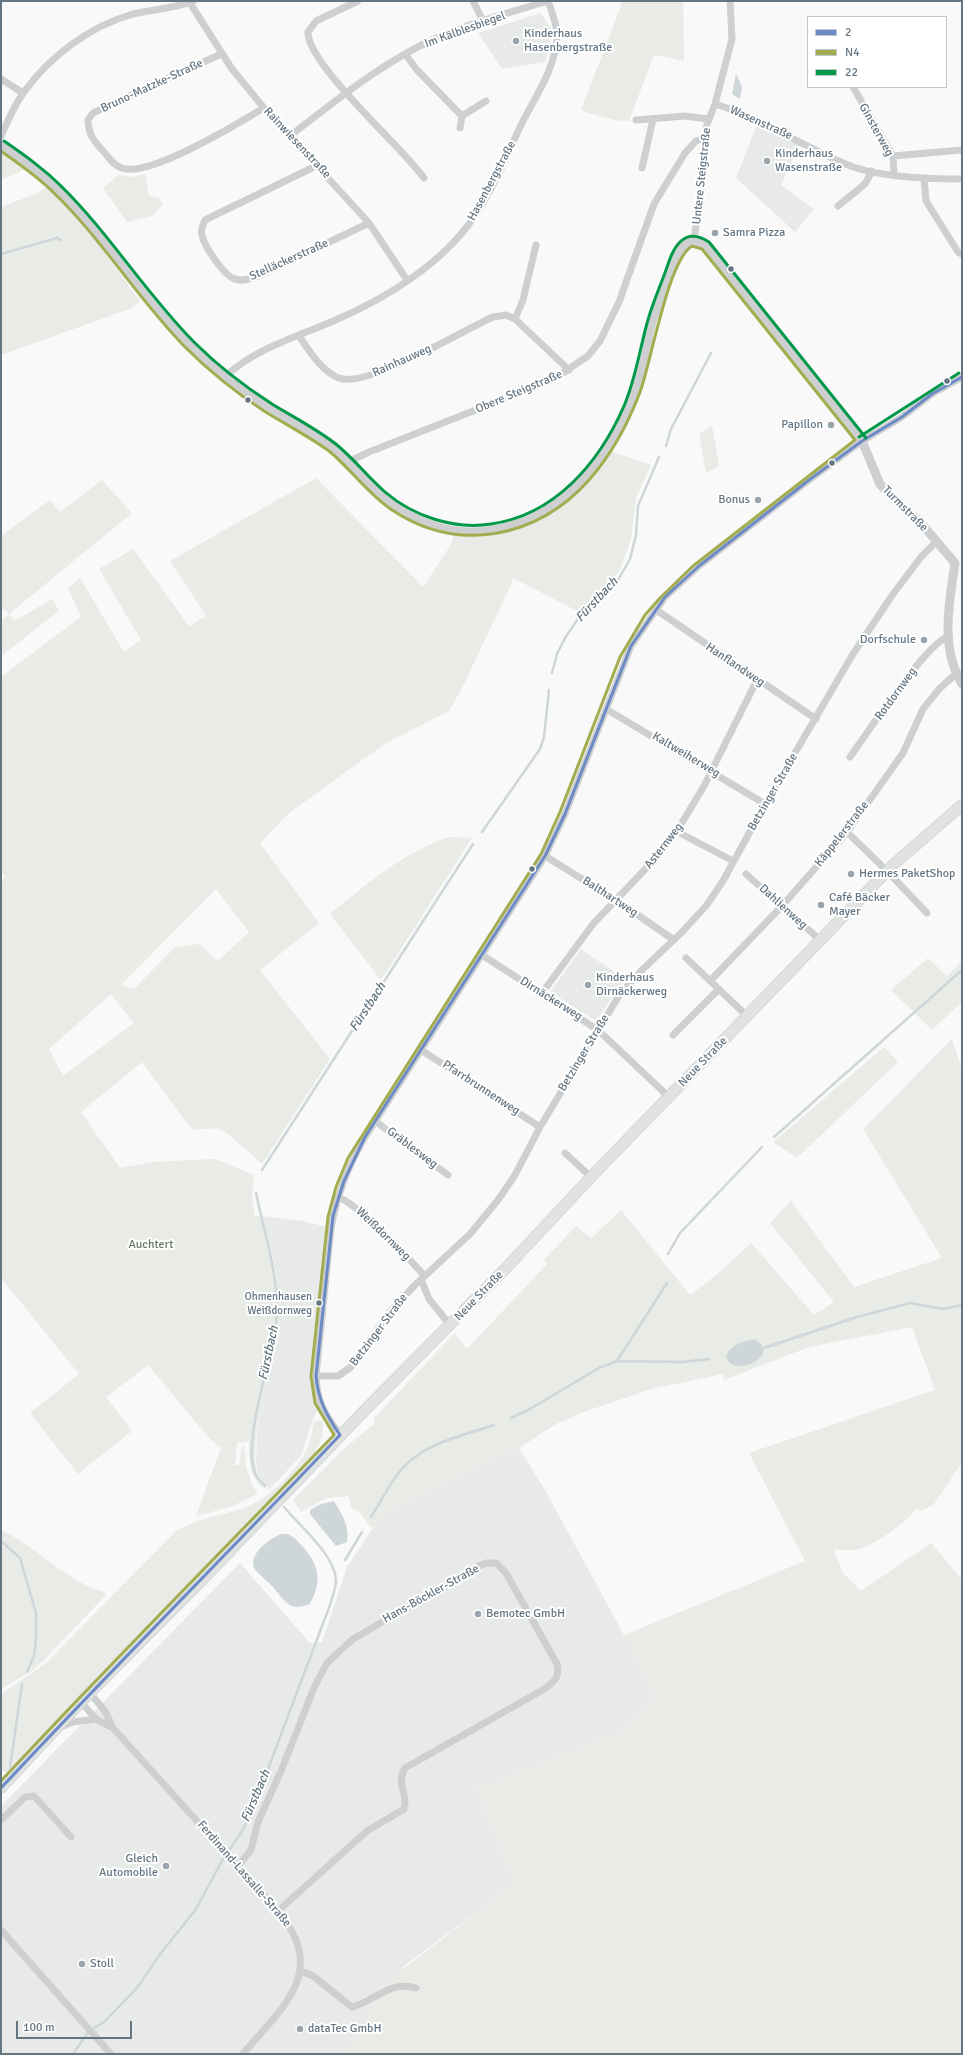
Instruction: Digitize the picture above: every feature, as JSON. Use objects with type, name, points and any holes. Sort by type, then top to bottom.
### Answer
[{"type":"main road","name":"Neue Straße","points":[[1,1788],[81,1702],[204,1578],[340,1435],[450,1325],[887,871],[912,846],[962,805]]},
{"type":"street","points":[[358,1],[316,21],[308,32],[309,40],[314,51],[347,94],[424,178]]},
{"type":"street","points":[[473,1],[483,21]]},
{"type":"street","name":"Im Kälblesbiegel","points":[[291,135],[376,72],[405,54],[433,40],[483,21],[548,1]]},
{"type":"street","name":"Hasenbergstraße","points":[[225,377],[239,364],[256,355],[352,313],[407,280],[438,256],[464,231],[489,190],[552,63],[557,35],[548,1]]},
{"type":"street","name":"Untere Steigstraße","points":[[1,145],[32,166],[72,203],[161,315],[200,355],[225,377],[257,400],[324,442],[394,505],[412,516],[442,527],[473,531],[490,530],[517,525],[542,513],[565,497],[584,479],[606,450],[629,406],[645,358],[650,329],[672,269],[682,247],[689,241],[694,240],[701,190],[704,138],[708,119],[715,104],[732,39],[730,1]]},
{"type":"street","points":[[1,136],[23,93],[37,76],[63,51],[102,27],[134,14],[191,2]]},
{"type":"street","name":"Rainwiesenstraße","points":[[191,2],[221,54],[264,108],[291,135],[369,223],[407,280]]},
{"type":"street","name":"Bruno-Matzke-Straße","points":[[221,54],[93,112],[88,120],[90,135],[114,164],[121,168],[138,168],[185,152],[228,130],[264,108]]},
{"type":"street","points":[[405,54],[416,70],[462,116]]},
{"type":"street","points":[[1,79],[23,93]]},
{"type":"street","name":"Ginsterweg","points":[[854,88],[893,156],[894,174]]},
{"type":"street","points":[[460,128],[462,116],[486,101]]},
{"type":"street","name":"Wasenstraße","points":[[715,104],[750,116],[837,160],[855,167],[872,171],[924,178],[962,179]]},
{"type":"street","points":[[636,120],[685,116],[708,119]]},
{"type":"street","points":[[642,168],[653,119]]},
{"type":"street","name":"Obere Steigstraße","points":[[348,462],[369,452],[552,380],[588,356],[602,337],[621,298],[654,204],[685,153],[696,142],[704,138]]},
{"type":"street","points":[[893,156],[962,150]]},
{"type":"street","name":"Stelläckerstraße","points":[[318,165],[206,220],[202,227],[201,234],[205,243],[224,272],[234,279],[248,280],[369,223]]},
{"type":"street","points":[[838,206],[865,184],[872,171]]},
{"type":"street","points":[[924,178],[926,201],[958,252],[962,254]]},
{"type":"street","name":"Turmstraße","points":[[694,240],[702,243],[709,249],[862,441],[880,484],[920,522],[936,542],[958,565]]},
{"type":"street","points":[[536,245],[523,300],[515,319],[569,370]]},
{"type":"street","name":"Rainhauweg","points":[[299,336],[326,369],[339,378],[347,380],[363,377],[393,366],[493,317],[506,315],[515,319]]},
{"type":"street","points":[[340,1435],[320,1406],[316,1376],[330,1242],[338,1197],[352,1160],[545,856],[565,814],[632,646],[655,609],[699,566],[862,441],[902,417],[932,394],[962,377]]},
{"type":"street","name":"Betzinger Straße","points":[[316,1376],[332,1377],[346,1372],[389,1313],[423,1278],[461,1243],[489,1213],[515,1175],[540,1127],[625,988],[706,906],[843,671],[881,611],[921,557],[936,542]]},
{"type":"street","points":[[958,565],[948,637],[948,649],[956,674],[962,684]]},
{"type":"street","name":"Hanflandweg","points":[[655,609],[816,719]]},
{"type":"street","name":"Rotdornweg","points":[[850,757],[913,670],[935,644],[948,637]]},
{"type":"street","name":"Käppelerstraße","points":[[710,980],[781,907],[847,832],[903,753],[923,709],[940,688],[956,674]]},
{"type":"street","name":"Asternweg","points":[[542,993],[574,947],[654,860],[690,811],[712,771],[757,680]]},
{"type":"street","name":"Kaltweiherweg","points":[[606,709],[765,804]]},
{"type":"street","points":[[676,831],[733,861]]},
{"type":"street","points":[[847,832],[927,913]]},
{"type":"street","name":"Balthartweg","points":[[545,856],[616,900],[674,940]]},
{"type":"street","name":"Dahlienweg","points":[[746,874],[781,907],[820,940]]},
{"type":"street","name":"Dirnäckerweg","points":[[482,955],[598,1030],[669,1097]]},
{"type":"street","points":[[686,958],[747,1016]]},
{"type":"street","points":[[673,1035],[719,989]]},
{"type":"street","name":"Pfarrbrunnenweg","points":[[421,1050],[540,1127]]},
{"type":"street","name":"Gräblesweg","points":[[376,1121],[448,1175]]},
{"type":"street","points":[[565,1153],[591,1177]]},
{"type":"street","name":"Weißdornweg","points":[[338,1197],[355,1207],[423,1278],[429,1299],[450,1325]]},
{"type":"street","name":"Hans-Böckler-Straße","points":[[238,1866],[251,1850],[256,1826],[281,1772],[314,1688],[332,1658],[352,1639],[479,1566],[492,1562],[500,1566],[510,1580],[557,1664],[559,1673],[557,1677],[546,1688],[405,1768],[401,1779],[406,1802],[404,1809],[367,1831],[278,1911]]},
{"type":"street","name":"Ferdinand-Lassalle-Straße","points":[[90,1693],[105,1711],[114,1728],[278,1911],[293,1930],[297,1939],[302,1958],[301,1971],[297,1982],[286,2002],[243,2054]]},
{"type":"street","name":"Ferdinand-Lassalle-Straße","points":[[81,1702],[96,1719],[114,1728]]},
{"type":"street","points":[[57,1729],[73,1722],[96,1719]]},
{"type":"street","points":[[1,1820],[25,1797],[34,1796],[71,1837]]},
{"type":"street","points":[[1,1930],[111,2054]]},
{"type":"street","points":[[301,1971],[313,1976],[352,2007],[365,2004],[385,1990],[406,1985],[416,1988]]},
{"type":"shaded area","name":"Kinderhaus Hasenbergstraße","points":[[541,13],[551,29],[549,48],[545,62],[502,69],[478,33]]},
{"type":"shaded area","points":[[736,74],[742,87],[740,99],[732,94]]},
{"type":"shaded area","name":"Kinderhaus Wasenstraße","points":[[757,124],[800,144],[781,185],[814,209],[795,232],[736,178]]},
{"type":"shaded area","name":"Kinderhaus Dirnäckerweg","points":[[581,949],[625,979],[596,1021],[550,992]]},
{"type":"shaded area","points":[[262,1216],[303,1221],[331,1228],[317,1359],[321,1406],[314,1416],[301,1456],[269,1490],[258,1475],[256,1463],[257,1432],[262,1399],[278,1335],[276,1272]]},
{"type":"shaded area","points":[[754,1339],[762,1345],[763,1351],[760,1357],[754,1362],[738,1366],[731,1363],[726,1357],[734,1346]]},
{"type":"shaded area","points":[[519,1448],[545,1490],[624,1635],[631,1644],[655,1701],[618,1733],[483,1787],[476,1786],[515,1884],[404,1966],[343,2054],[1,2054],[1,1806],[240,1563],[310,1643],[322,1642],[347,1567],[373,1528],[389,1510]]},
{"type":"shaded area","points":[[334,1501],[345,1521],[348,1536],[347,1542],[336,1546],[310,1514],[310,1510],[321,1504]]},
{"type":"shaded area","points":[[281,1534],[290,1535],[297,1540],[312,1559],[315,1566],[318,1580],[317,1587],[310,1604],[299,1607],[289,1605],[256,1571],[253,1565],[256,1554],[260,1549],[270,1540]]},
{"type":"green space","points":[[621,1],[683,1],[684,61],[654,55],[629,121],[605,118],[581,110],[621,6]]},
{"type":"green space","points":[[1,145],[32,166],[1,180]]},
{"type":"green space","points":[[145,174],[149,196],[159,198],[163,204],[152,216],[127,222],[103,188],[118,175],[133,177]]},
{"type":"green space","points":[[52,182],[102,240],[97,242],[140,301],[132,308],[1,355],[1,207],[38,193]]},
{"type":"green space","points":[[712,425],[719,466],[706,473],[699,434]]},
{"type":"green space","name":"Auchtert","points":[[608,450],[651,465],[636,498],[631,539],[620,570],[608,586],[579,612],[513,578],[462,688],[449,711],[386,743],[289,813],[260,843],[319,923],[260,970],[330,1059],[262,1164],[228,1134],[218,1128],[192,1130],[142,1062],[81,1112],[120,1168],[154,1162],[215,1159],[254,1175],[252,1200],[255,1216],[262,1216],[273,1260],[279,1304],[278,1334],[263,1396],[255,1449],[258,1476],[266,1489],[260,1485],[253,1474],[249,1454],[249,1441],[237,1443],[235,1465],[239,1465],[242,1446],[244,1446],[248,1471],[258,1494],[230,1507],[196,1516],[221,1448],[210,1439],[148,1365],[106,1397],[132,1431],[78,1474],[30,1413],[79,1374],[1,1278],[1,882],[5,877],[1,872],[1,677],[81,617],[68,588],[80,578],[124,652],[141,640],[99,569],[133,549],[189,626],[206,616],[170,561],[316,478],[423,587],[452,543],[454,534],[489,533],[521,526],[536,520],[550,512],[578,489]],"holes":[[[216,889],[249,932],[218,961],[199,944],[175,947],[134,989],[121,985]],[[111,994],[134,1023],[63,1076],[49,1049]]]},
{"type":"green space","points":[[102,480],[132,513],[9,614],[1,607],[1,536],[50,500],[60,512]]},
{"type":"green space","points":[[52,599],[59,611],[1,656],[1,621],[9,614],[14,621]]},
{"type":"green space","points":[[449,837],[472,838],[381,980],[330,914],[372,880],[401,860],[432,843]]},
{"type":"green space","points":[[928,958],[947,976],[962,961],[962,1002],[932,1030],[891,990]]},
{"type":"green space","points":[[952,1039],[962,1069],[962,1462],[934,1504],[922,1511],[917,1508],[891,1532],[866,1547],[856,1550],[834,1550],[843,1573],[861,1591],[931,1543],[962,1580],[962,2054],[343,2054],[370,2013],[371,1993],[515,1884],[476,1786],[483,1787],[618,1733],[655,1701],[631,1644],[624,1635],[805,1561],[749,1453],[935,1390],[912,1327],[809,1347],[724,1380],[723,1374],[651,1389],[584,1412],[556,1424],[519,1448],[389,1510],[373,1528],[359,1512],[352,1509],[348,1496],[326,1498],[301,1512],[293,1500],[344,1449],[374,1424],[374,1418],[455,1333],[467,1349],[547,1264],[544,1260],[576,1226],[591,1238],[621,1210],[690,1295],[720,1272],[751,1243],[814,1315],[834,1302],[770,1223],[791,1201],[854,1287],[942,1258],[863,1129]]},
{"type":"green space","points":[[884,1047],[898,1062],[797,1158],[773,1142]]},
{"type":"green space","points":[[318,1420],[322,1421],[323,1433],[321,1441],[315,1452],[245,1525],[234,1539],[82,1694],[11,1772],[4,1772],[1,1769],[1,1695],[46,1663],[175,1532],[199,1521],[251,1505],[280,1484],[296,1467],[302,1457],[310,1442],[314,1422]]},
{"type":"green space","points":[[1,1530],[27,1545],[66,1573],[92,1588],[104,1592],[106,1595],[33,1670],[1,1689]]},
{"type":"waterway","points":[[1,254],[57,238],[61,240]]},
{"type":"waterway","name":"Fürstbach","points":[[666,446],[671,429],[711,353]]},
{"type":"waterway","name":"Fürstbach","points":[[552,673],[557,654],[565,638],[582,613],[617,582],[630,559],[636,535],[638,506],[659,457]]},
{"type":"waterway","name":"Fürstbach","points":[[482,832],[540,749],[544,737],[549,690]]},
{"type":"waterway","name":"Fürstbach","points":[[262,1170],[473,844]]},
{"type":"waterway","points":[[774,1137],[962,970]]},
{"type":"waterway","points":[[668,1254],[680,1233],[762,1147]]},
{"type":"waterway","name":"Fürstbach","points":[[256,1193],[270,1253],[277,1298],[275,1329],[255,1422],[252,1444],[252,1463],[257,1477],[265,1486]]},
{"type":"waterway","points":[[617,1361],[667,1283]]},
{"type":"waterway","points":[[764,1348],[857,1317],[910,1303],[943,1309],[962,1305]]},
{"type":"waterway","points":[[511,1418],[530,1409],[599,1368],[617,1361],[683,1362],[709,1359]]},
{"type":"waterway","points":[[371,1517],[393,1481],[410,1461],[432,1447],[494,1425]]},
{"type":"waterway","name":"Fürstbach","points":[[73,2054],[89,2031],[104,2022],[137,1988],[161,1953],[196,1909],[223,1859],[241,1833],[251,1814],[330,1605],[336,1584],[334,1571],[324,1551],[284,1507]]},
{"type":"waterway","points":[[345,1560],[362,1532]]},
{"type":"waterway","points":[[1,1541],[20,1558],[36,1613],[36,1639],[34,1656],[27,1672]]},
{"type":"waterway","points":[[10,1767],[22,1684]]},
{"type":"transit line","name":"22","points":[[4,141],[47,173],[61,186],[96,224],[160,305],[213,360],[241,383],[272,404],[313,428],[337,445],[396,501],[408,508],[435,519],[463,525],[491,524],[514,519],[535,510],[555,498],[588,466],[614,427],[628,396],[646,327],[672,253],[684,238],[691,236],[699,237],[709,242],[866,438]]},
{"type":"transit line","name":"N4","points":[[1,151],[28,170],[71,210],[88,229],[151,309],[185,347],[203,364],[253,404],[329,451],[383,504],[417,524],[443,532],[470,535],[496,533],[522,527],[546,515],[569,500],[589,480],[612,450],[635,404],[640,392],[661,313],[675,271],[683,255],[692,246],[702,249],[855,440],[693,566],[645,615],[620,657],[560,812],[541,854],[348,1158],[336,1187],[328,1217],[311,1376],[315,1403],[334,1435],[125,1650],[1,1781]]},
{"type":"transit line","name":"22","points":[[859,437],[959,373]]},
{"type":"transit line","name":"2","points":[[340,1435],[331,1421],[321,1400],[316,1376],[333,1216],[344,1181],[365,1137],[545,856],[565,814],[631,646],[665,597],[699,566],[809,480],[862,441],[902,417],[932,394],[962,377]]},
{"type":"transit line","name":"2","points":[[1,1788],[340,1435]]},
{"type":"place","name":"Kinderhaus Hasenbergstraße","points":[[516,41]]},
{"type":"place","name":"Kinderhaus Wasenstraße","points":[[767,161]]},
{"type":"place","name":"Samra Pizza","points":[[715,233]]},
{"type":"place","name":"Papillon","points":[[831,425]]},
{"type":"place","name":"Bonus","points":[[758,500]]},
{"type":"place","name":"Dorfschule","points":[[924,640]]},
{"type":"place","name":"Hermes PaketShop","points":[[851,874]]},
{"type":"place","name":"Café Bäcker Mayer","points":[[821,905]]},
{"type":"place","name":"Kinderhaus Dirnäckerweg","points":[[588,985]]},
{"type":"place","name":"Ohmenhausen Weißdornweg","points":[[319,1303]]},
{"type":"place","name":"Bemotec GmbH","points":[[478,1614]]},
{"type":"place","name":"Gleich Automobile","points":[[166,1866]]},
{"type":"place","name":"Stoll","points":[[82,1964]]},
{"type":"place","name":"dataTec GmbH","points":[[300,2029]]}]
